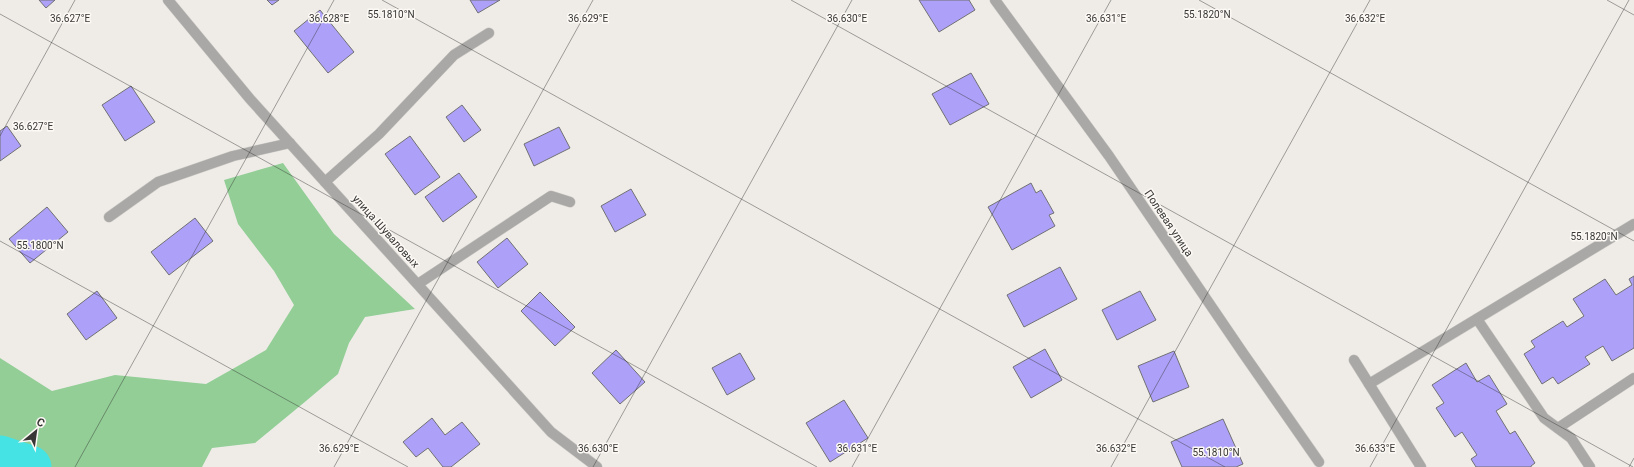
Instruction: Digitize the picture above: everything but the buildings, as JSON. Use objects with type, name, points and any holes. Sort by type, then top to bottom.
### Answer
[{"type":"street","name":"улица Шуваловых","points":[[168,0],[250,99],[551,432],[597,467]]},
{"type":"street","name":"Полевая улица","points":[[995,0],[1109,156],[1319,462]]},
{"type":"street","points":[[325,182],[379,134],[454,55],[490,33]]},
{"type":"street","points":[[109,217],[158,182],[233,156],[290,143]]},
{"type":"street","points":[[418,284],[551,196],[570,202]]},
{"type":"street","points":[[1369,384],[1634,224]]},
{"type":"street","points":[[1477,319],[1544,418],[1571,438],[1590,467]]},
{"type":"street","points":[[1354,360],[1421,467]]},
{"type":"street","points":[[1558,428],[1634,378]]},
{"type":"green space","points":[[283,163],[334,234],[415,309],[365,317],[349,343],[338,374],[255,443],[212,448],[202,467],[0,467],[0,358],[52,391],[115,375],[206,384],[266,350],[294,305],[274,271],[238,224],[224,180]]},
{"type":"waterway","points":[[0,457],[30,467]]}]
